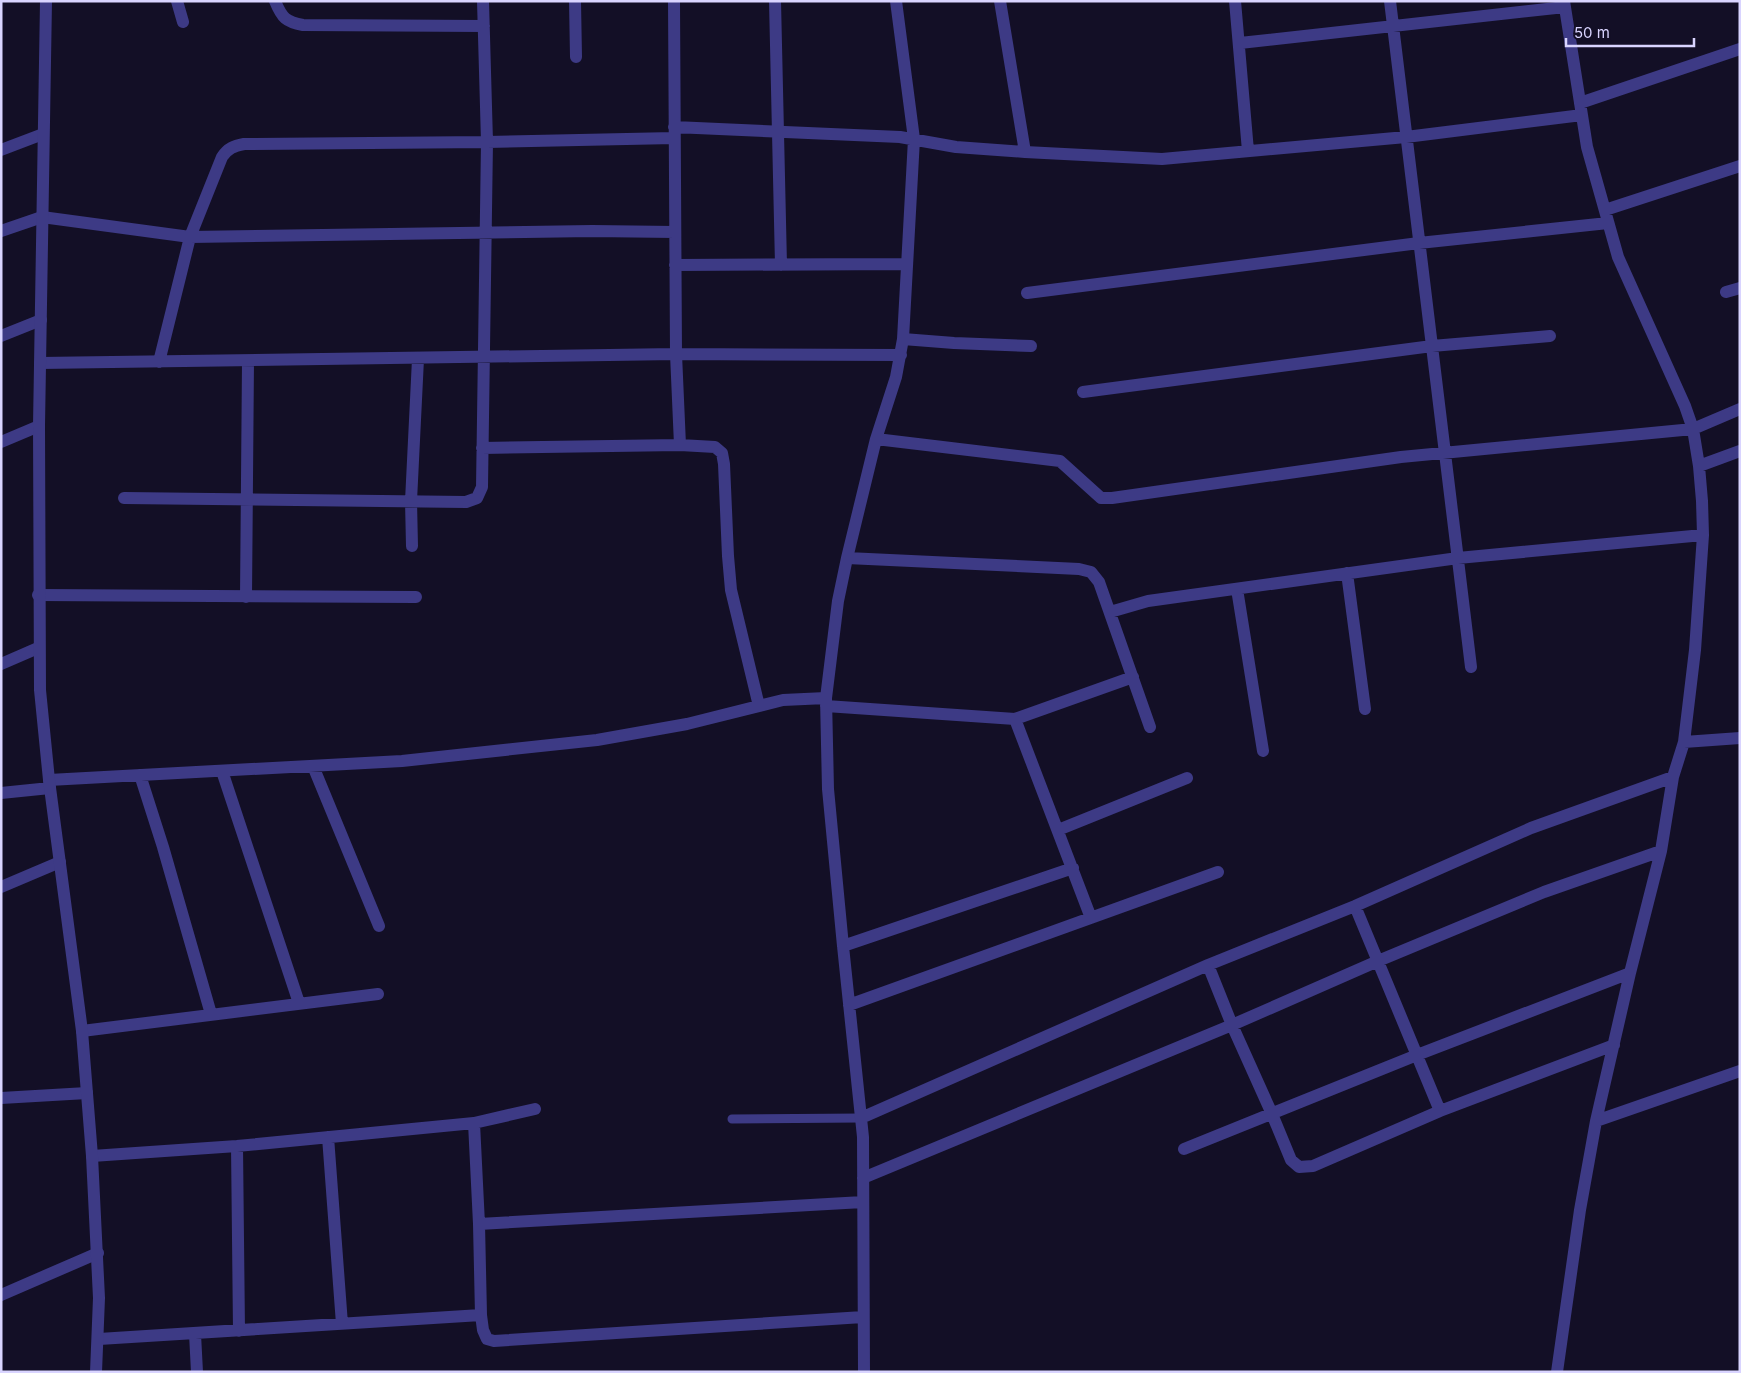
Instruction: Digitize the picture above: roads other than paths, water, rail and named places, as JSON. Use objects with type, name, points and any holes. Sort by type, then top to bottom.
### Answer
[{"type":"street","points":[[46,1],[40,320],[38,648],[40,690],[50,784],[82,1030],[98,1253],[96,1372]]},
{"type":"street","points":[[177,1],[182,22]]},
{"type":"street","points":[[275,1],[282,16],[290,23],[304,26],[484,26]]},
{"type":"street","points":[[124,498],[466,502],[477,498],[482,487],[487,142],[483,1]]},
{"type":"street","points":[[575,1],[576,57]]},
{"type":"street","points":[[674,1],[676,354],[680,445]]},
{"type":"street","points":[[775,1],[781,265]]},
{"type":"street","points":[[864,1372],[863,1136],[828,789],[826,702],[838,601],[846,558],[876,439],[901,355],[903,339],[914,139],[896,1]]},
{"type":"street","points":[[1000,1],[1025,152]]},
{"type":"street","points":[[1236,1],[1248,151]]},
{"type":"street","points":[[1390,1],[1471,667]]},
{"type":"street","points":[[1240,43],[1565,4],[1586,147],[1618,258],[1685,406],[1693,429],[1699,466],[1703,535],[1695,650],[1684,742],[1673,777],[1661,851],[1596,1120],[1580,1210],[1557,1372]]},
{"type":"street","points":[[159,362],[190,237],[222,157],[227,150],[244,144],[487,142],[674,132],[778,132],[900,137],[956,147],[1162,159],[1406,137],[1581,109],[1740,49]]},
{"type":"street","points":[[1,150],[43,134]]},
{"type":"street","points":[[1605,210],[1740,166]]},
{"type":"street","points":[[1,231],[42,217],[190,237],[675,232]]},
{"type":"street","points":[[1027,293],[1419,243],[1608,223]]},
{"type":"street","points":[[675,265],[907,264]]},
{"type":"street","points":[[1726,292],[1740,288]]},
{"type":"street","points":[[1,336],[40,320]]},
{"type":"street","points":[[1083,392],[1432,346],[1550,336]]},
{"type":"street","points":[[903,339],[1031,346]]},
{"type":"street","points":[[40,364],[676,354],[901,355]]},
{"type":"street","points":[[412,546],[411,501],[418,359]]},
{"type":"street","points":[[246,597],[248,361]]},
{"type":"street","points":[[876,439],[1060,461],[1101,498],[1112,498],[1401,457],[1693,429],[1740,409]]},
{"type":"street","points":[[1,442],[39,426]]},
{"type":"street","points":[[482,448],[680,445],[716,447],[722,453],[724,464],[731,590],[759,706]]},
{"type":"street","points":[[1699,466],[1740,451]]},
{"type":"street","points":[[1110,612],[1148,601],[1458,558],[1703,535]]},
{"type":"street","points":[[846,558],[1079,569],[1091,572],[1099,582],[1150,727]]},
{"type":"street","points":[[1347,573],[1365,709]]},
{"type":"street","points":[[1237,589],[1263,751]]},
{"type":"street","points":[[38,595],[416,597]]},
{"type":"street","points":[[1,664],[38,648]]},
{"type":"street","points":[[1,793],[50,784],[140,775],[402,761],[597,740],[687,724],[784,700],[1015,719],[1133,676]]},
{"type":"street","points":[[1015,719],[1091,918]]},
{"type":"street","points":[[1684,742],[1740,738]]},
{"type":"street","points":[[313,766],[379,926]]},
{"type":"street","points":[[222,771],[299,1003]]},
{"type":"street","points":[[140,775],[163,847],[211,1014]]},
{"type":"street","points":[[861,1118],[1208,965],[1355,906],[1531,828],[1673,777]]},
{"type":"street","points":[[1058,830],[1187,778]]},
{"type":"street","points":[[863,1178],[1232,1025],[1378,961],[1544,892],[1661,851]]},
{"type":"street","points":[[1,887],[60,862]]},
{"type":"street","points":[[843,946],[1073,868]]},
{"type":"street","points":[[849,1005],[1218,872]]},
{"type":"street","points":[[1355,906],[1440,1111]]},
{"type":"street","points":[[1208,965],[1291,1160],[1299,1168],[1313,1166],[1440,1111],[1614,1045]]},
{"type":"street","points":[[1184,1149],[1416,1055],[1630,973]]},
{"type":"street","points":[[82,1030],[378,994]]},
{"type":"street","points":[[1596,1120],[1740,1071]]},
{"type":"street","points":[[1,1098],[87,1093]]},
{"type":"street","points":[[92,1156],[237,1146],[474,1123],[536,1109]]},
{"type":"street","points":[[474,1123],[481,1315],[483,1330],[487,1339],[494,1341],[864,1317]]},
{"type":"street","points":[[328,1137],[342,1324]]},
{"type":"street","points":[[237,1146],[239,1331]]},
{"type":"street","points":[[479,1224],[863,1202]]},
{"type":"street","points":[[1,1296],[98,1253]]},
{"type":"street","points":[[98,1339],[481,1315]]},
{"type":"street","points":[[196,1334],[197,1372]]},
{"type":"lane","points":[[732,1119],[861,1118]]}]
